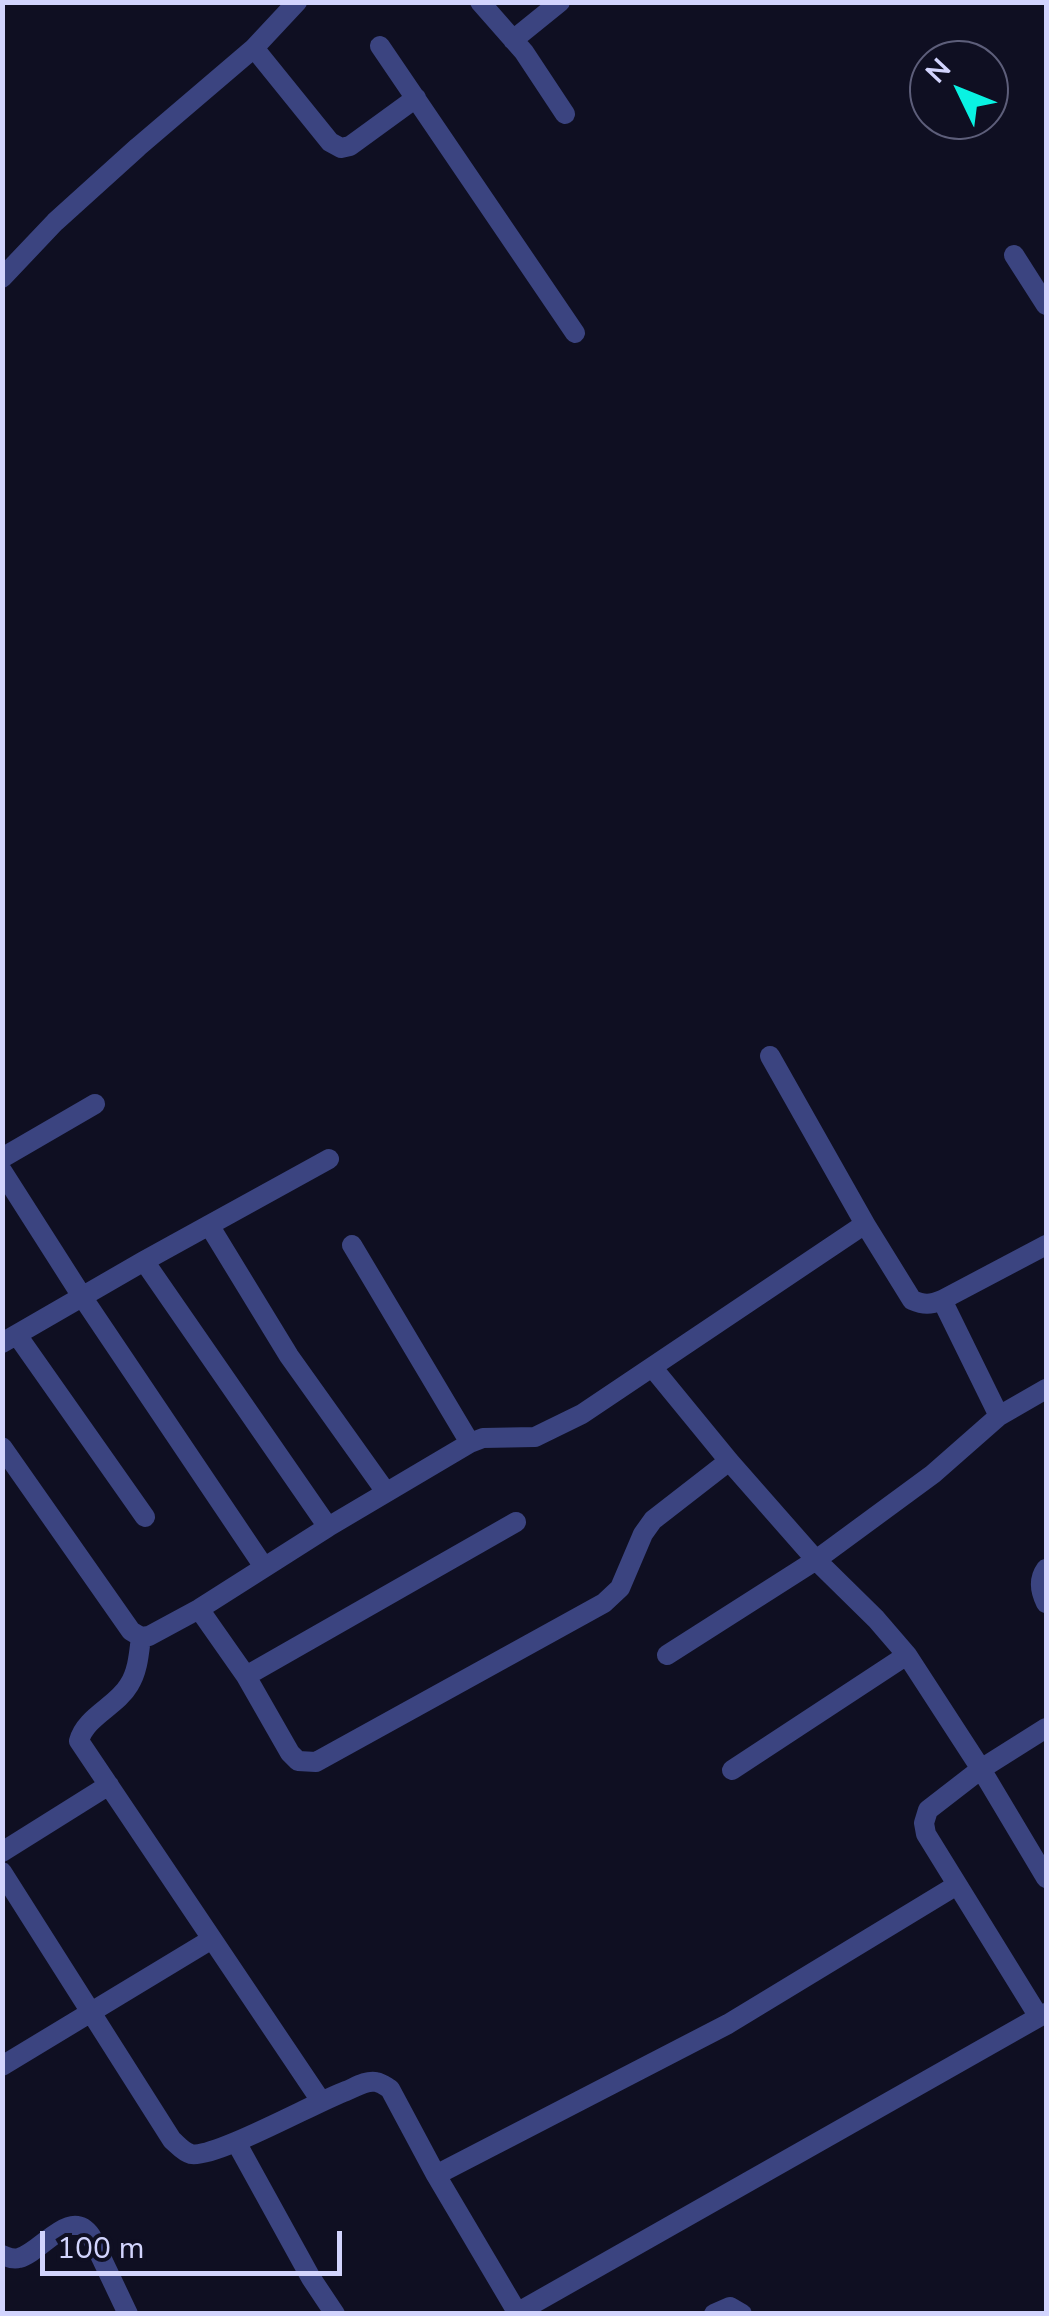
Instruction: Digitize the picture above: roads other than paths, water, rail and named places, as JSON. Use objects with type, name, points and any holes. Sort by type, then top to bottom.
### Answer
[{"type":"street","points":[[2,278],[55,222],[254,48],[297,2]]},
{"type":"street","points":[[480,2],[513,40],[565,114]]},
{"type":"street","points":[[513,40],[560,2]]},
{"type":"street","points":[[380,46],[575,333]]},
{"type":"street","points":[[254,48],[330,142],[341,148],[350,146],[416,98]]},
{"type":"street","points":[[1014,256],[1046,305]]},
{"type":"street","points":[[770,1056],[912,1300],[931,1304],[942,1300],[1046,1245]]},
{"type":"street","points":[[2,1158],[95,1104]]},
{"type":"street","points":[[146,1517],[10,1339],[329,1159]]},
{"type":"street","points":[[2,1171],[82,1298],[264,1568]]},
{"type":"street","points":[[2,1447],[130,1630],[149,1636],[470,1443],[482,1438],[535,1437],[582,1414],[865,1224]]},
{"type":"street","points":[[208,1226],[289,1356],[386,1492]]},
{"type":"street","points":[[352,1245],[470,1443]]},
{"type":"street","points":[[144,1261],[328,1527]]},
{"type":"street","points":[[942,1300],[999,1416]]},
{"type":"street","points":[[652,1367],[816,1560],[907,1655],[1046,1878]]},
{"type":"street","points":[[668,1656],[816,1560],[932,1474],[999,1416],[1046,1389]]},
{"type":"street","points":[[199,1609],[246,1676],[290,1753],[298,1761],[316,1762],[604,1602],[620,1588],[642,1534],[653,1520],[729,1460]]},
{"type":"street","points":[[246,1676],[516,1522]]},
{"type":"street","points":[[1046,1569],[1040,1586],[1046,1603]]},
{"type":"street","points":[[142,1636],[132,1682],[80,1736],[83,1747],[320,2101]]},
{"type":"street","points":[[732,1770],[907,1655]]},
{"type":"street","points":[[2,1872],[182,2150],[202,2154],[368,2082],[382,2084],[390,2089],[516,2313],[1043,2015],[957,1885],[926,1834],[924,1823],[928,1810],[981,1769],[1046,1728]]},
{"type":"street","points":[[2,1852],[109,1786]]},
{"type":"street","points":[[436,2175],[728,2024],[957,1885]]},
{"type":"street","points":[[2,2066],[212,1939]]},
{"type":"street","points":[[236,2142],[336,2314]]},
{"type":"street","points":[[2,2255],[20,2258],[62,2230],[80,2226],[91,2236],[128,2314]]},
{"type":"street","points":[[714,2314],[730,2307],[742,2314]]}]
